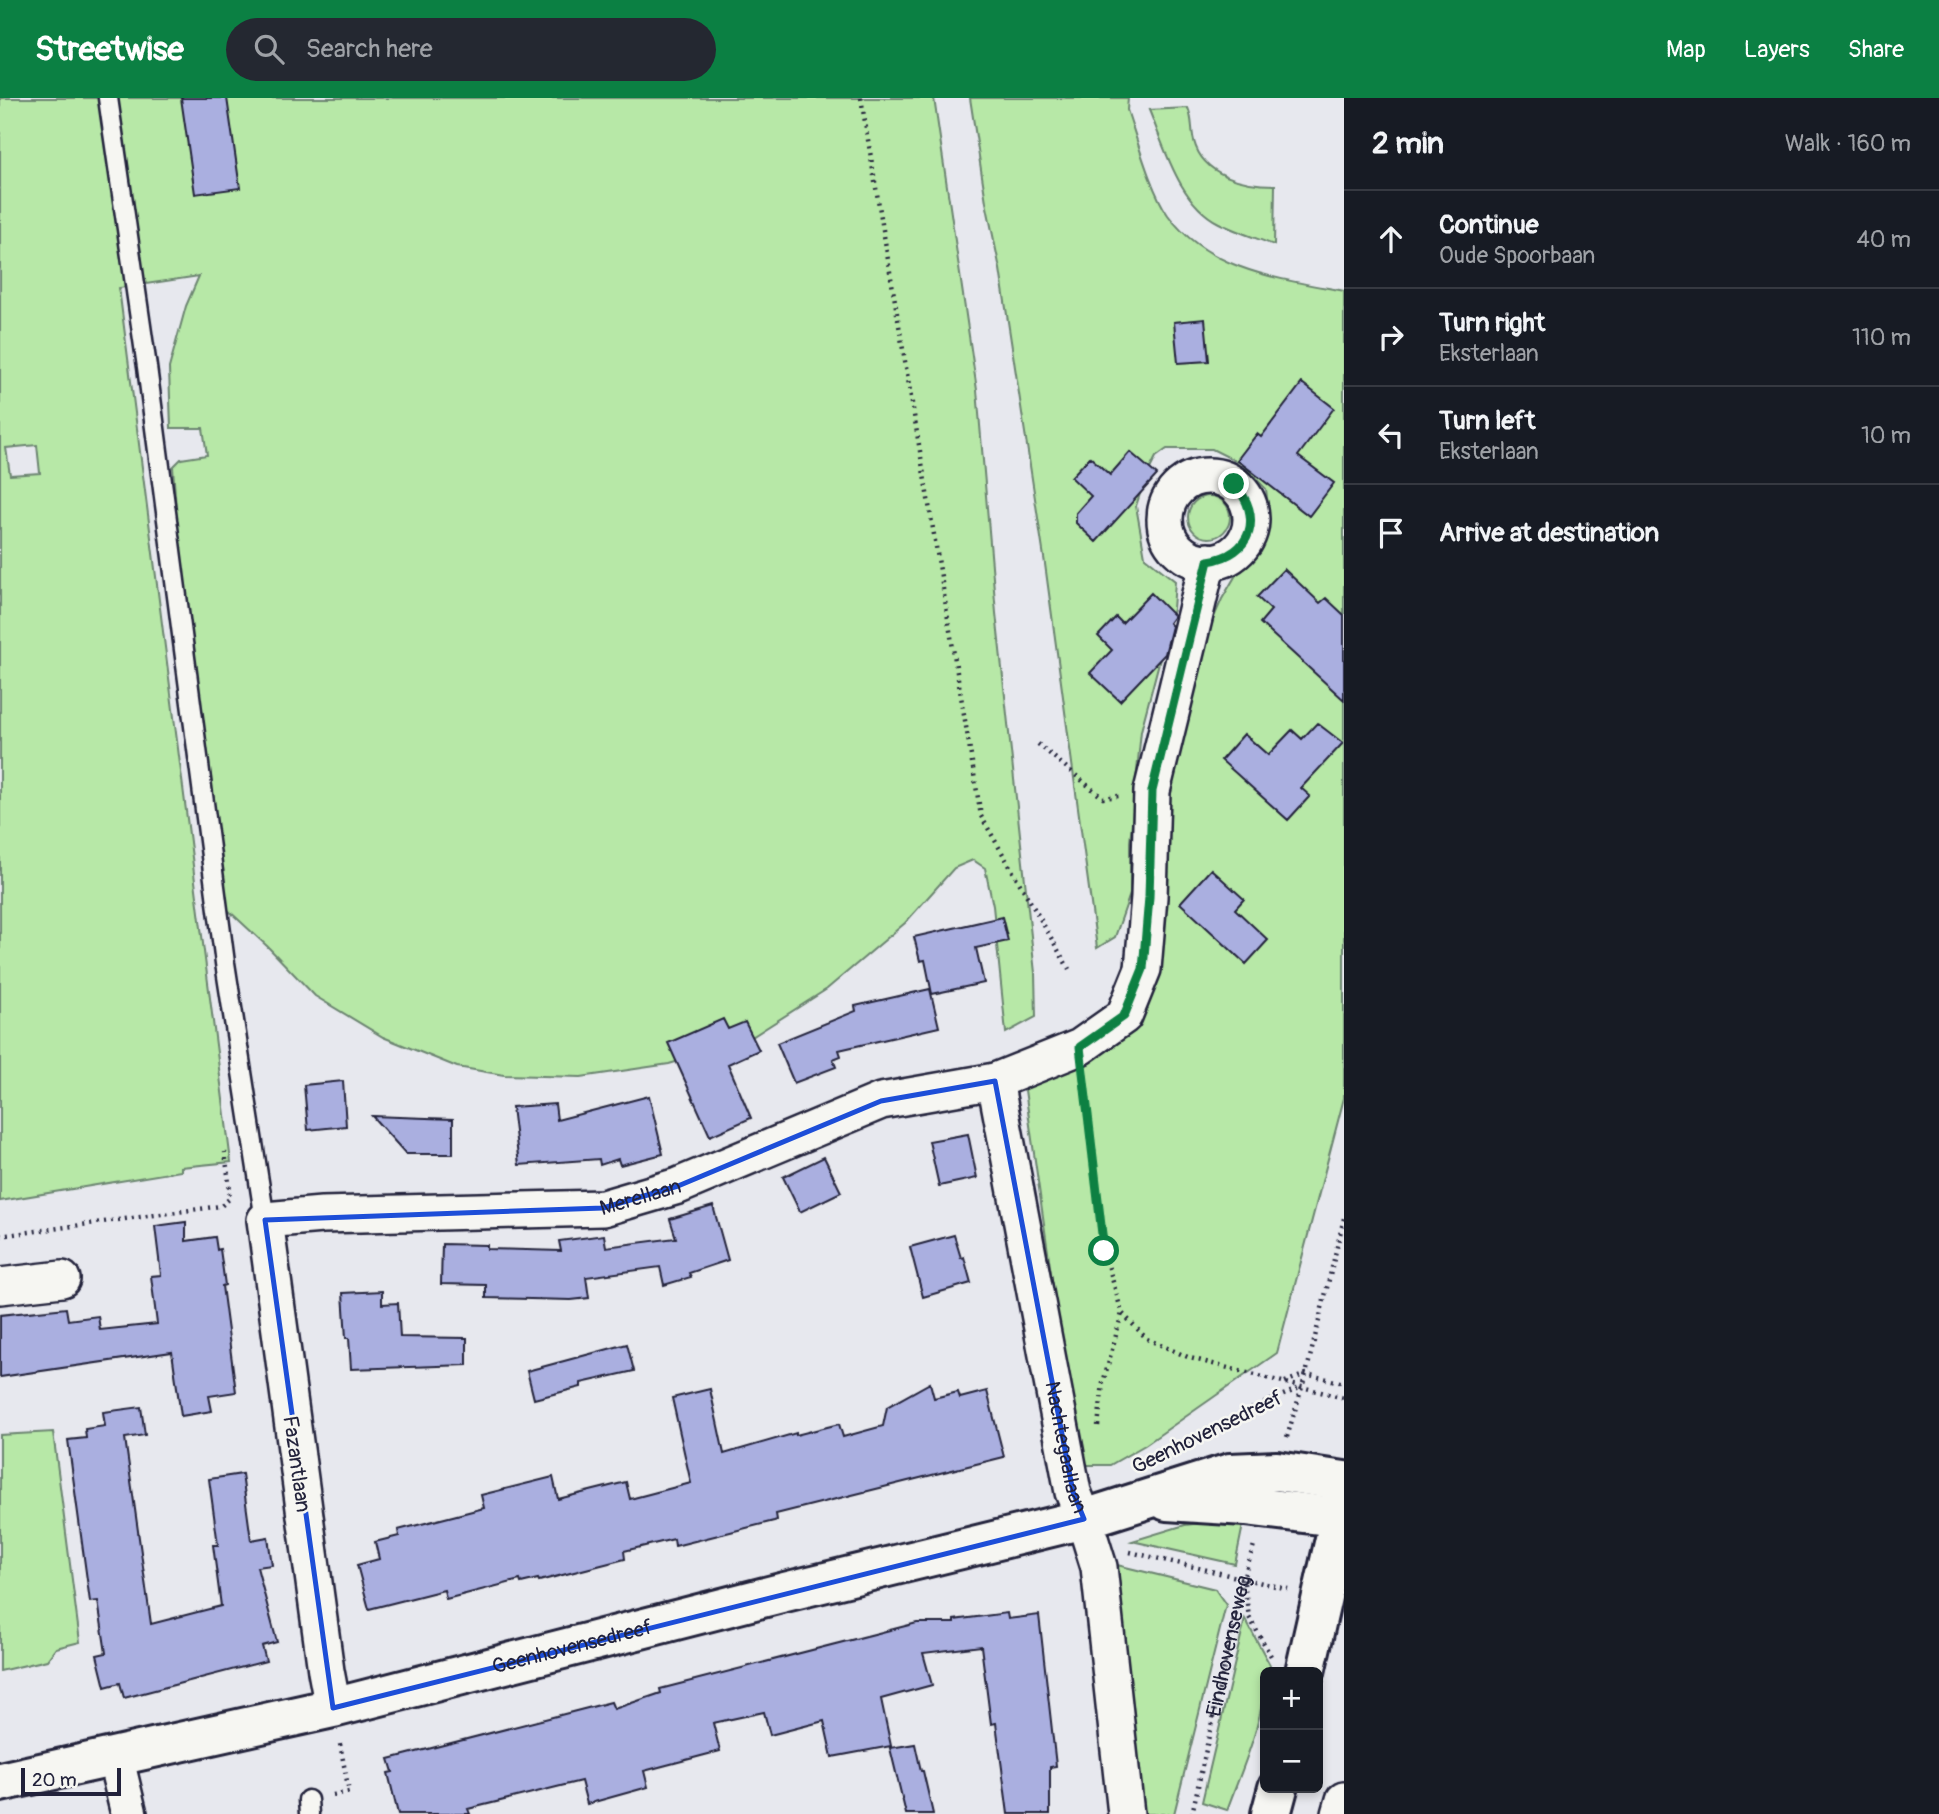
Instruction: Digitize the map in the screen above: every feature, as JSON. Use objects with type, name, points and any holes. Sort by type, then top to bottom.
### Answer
[{"type":"street","name":"Merellaan","points":[[265,1220],[322,1215],[603,1208],[678,1185],[881,1101],[995,1081],[1080,1047],[1124,1016],[1143,969],[1149,897],[1152,791],[1208,561]]},
{"type":"street","name":"Nachtegaallaan","points":[[995,1081],[1069,1474],[1099,1567],[1126,1814]]},
{"type":"street","name":"Fazantlaan","points":[[265,1220],[326,1671],[336,1721]]},
{"type":"street","points":[[0,1286],[62,1279]]},
{"type":"street","name":"Geenhovensedreef","points":[[0,1782],[115,1756],[336,1721],[772,1595],[1087,1530],[1141,1500],[1246,1506],[1343,1504]]},
{"type":"street","points":[[1289,1667],[1323,1597],[1343,1504]]},
{"type":"street","points":[[115,1756],[129,1814]]},
{"type":"street","points":[[1271,1814],[1277,1793]]},
{"type":"street","points":[[1340,1814],[1344,1800]]},
{"type":"lane","points":[[108,98],[147,367],[225,963],[265,1220]]},
{"type":"path","points":[[861,98],[981,816],[1069,969]]},
{"type":"path","points":[[1038,744],[1103,798],[1152,791]]},
{"type":"path","points":[[1080,1047],[1104,1251],[1122,1313],[1147,1339],[1190,1358],[1344,1398]]},
{"type":"path","points":[[0,1236],[221,1206],[229,1199],[230,1190],[225,1150]]},
{"type":"path","points":[[1302,1387],[1344,1218]]},
{"type":"path","points":[[1069,1474],[1096,1435],[1103,1383],[1122,1313]]},
{"type":"path","points":[[1284,1382],[1306,1374],[1344,1383]]},
{"type":"path","name":"Geenhovensedreef","points":[[1182,1449],[1254,1408],[1302,1387]]},
{"type":"path","points":[[1087,1530],[1243,1579],[1323,1597]]},
{"type":"path","name":"Eindhovenseweg","points":[[1243,1579],[1249,1617],[1289,1667]]},
{"type":"path","name":"Eindhovenseweg","points":[[1192,1814],[1243,1579]]},
{"type":"path","points":[[309,1807],[349,1792],[336,1721]]},
{"type":"highlighted area","points":[[995,1081],[1073,1492],[1084,1519],[333,1708],[265,1220],[603,1208],[678,1186],[881,1101]]},
{"type":"green space","points":[[0,98],[934,98],[977,390],[996,613],[1035,973],[1036,1017],[1006,1033],[993,906],[985,868],[973,860],[954,868],[905,923],[827,989],[744,1042],[669,1064],[581,1077],[504,1075],[457,1067],[383,1037],[315,996],[227,909],[181,580],[173,467],[181,459],[207,455],[203,428],[171,428],[169,368],[186,306],[199,276],[119,288],[231,1162],[181,1167],[181,1171],[0,1201]],"holes":[[[37,445],[40,473],[10,475],[6,448]]]},
{"type":"green space","points":[[970,98],[1128,98],[1127,110],[1156,193],[1168,215],[1185,234],[1204,249],[1247,270],[1344,291],[1344,1098],[1277,1353],[1145,1445],[1110,1465],[1087,1465],[1075,1442],[1022,1069],[1110,1039],[1161,844],[1178,735],[1199,651],[1236,575],[1261,552],[1270,523],[1266,489],[1242,464],[1212,449],[1167,449],[1156,457],[1145,479],[1136,506],[1145,557],[1175,581],[1173,609],[1141,731],[1130,842],[1130,894],[1115,937],[1097,948],[1045,564],[1000,269],[986,202]]},
{"type":"green space","points":[[1188,108],[1194,141],[1206,163],[1238,180],[1275,185],[1274,245],[1219,223],[1205,214],[1183,188],[1149,110]]},
{"type":"green space","points":[[1209,496],[1224,502],[1230,517],[1224,532],[1209,538],[1194,532],[1188,517],[1194,502]]},
{"type":"green space","points":[[53,1432],[80,1642],[56,1648],[47,1660],[0,1671],[0,1435]]},
{"type":"green space","points":[[1224,1520],[1243,1525],[1235,1564],[1132,1541],[1185,1525]]},
{"type":"green space","points":[[1113,1564],[1215,1589],[1226,1605],[1174,1814],[1143,1814]]},
{"type":"green space","points":[[1245,1619],[1270,1665],[1260,1667],[1260,1712],[1227,1810],[1202,1802]]},
{"type":"building","points":[[181,98],[227,98],[240,188],[195,194]]},
{"type":"building","points":[[1205,319],[1209,361],[1178,363],[1174,322]]},
{"type":"building","points":[[1302,383],[1334,408],[1298,456],[1334,483],[1309,516],[1237,460],[1257,434],[1261,437]]},
{"type":"building","points":[[1130,452],[1157,475],[1096,542],[1076,523],[1076,513],[1091,496],[1071,477],[1090,457],[1110,475]]},
{"type":"building","points":[[1284,569],[1320,603],[1326,598],[1344,615],[1344,700],[1260,623],[1271,610],[1257,597]]},
{"type":"building","points":[[1151,593],[1174,616],[1169,623],[1172,626],[1165,654],[1120,701],[1090,673],[1112,650],[1098,636],[1116,617],[1122,623]]},
{"type":"building","points":[[1317,723],[1343,743],[1301,788],[1310,796],[1288,820],[1221,760],[1244,734],[1268,755],[1292,730],[1302,739]]},
{"type":"building","points":[[1211,869],[1244,899],[1235,909],[1268,940],[1246,964],[1180,903]]},
{"type":"building","points":[[1002,917],[1008,941],[976,948],[984,983],[932,994],[925,960],[920,961],[914,937]]},
{"type":"building","points":[[930,989],[939,1027],[839,1050],[841,1056],[833,1059],[836,1067],[794,1083],[777,1043],[856,1011],[855,1006]]},
{"type":"building","points":[[723,1019],[728,1029],[745,1022],[759,1050],[728,1064],[751,1118],[710,1136],[668,1043]]},
{"type":"building","points":[[343,1081],[346,1126],[308,1130],[304,1085]]},
{"type":"building","points":[[649,1096],[663,1154],[620,1165],[618,1159],[600,1165],[599,1159],[519,1165],[512,1107],[555,1104],[557,1120]]},
{"type":"building","points":[[372,1116],[453,1119],[453,1154],[406,1154]]},
{"type":"building","points":[[968,1134],[977,1178],[939,1186],[929,1141]]},
{"type":"building","points":[[824,1157],[841,1192],[800,1212],[783,1177]]},
{"type":"building","points":[[713,1206],[728,1260],[689,1273],[691,1277],[664,1285],[660,1267],[586,1277],[589,1298],[571,1300],[486,1298],[486,1285],[441,1284],[442,1244],[487,1245],[487,1249],[561,1251],[559,1241],[604,1235],[606,1247],[676,1238],[670,1219]]},
{"type":"building","points":[[186,1222],[186,1241],[215,1237],[217,1250],[220,1249],[225,1285],[222,1286],[236,1392],[209,1396],[212,1411],[181,1416],[172,1352],[0,1377],[0,1315],[66,1308],[68,1320],[98,1316],[100,1330],[157,1324],[151,1276],[161,1275],[155,1226]]},
{"type":"building","points":[[954,1235],[971,1283],[923,1297],[910,1247]]},
{"type":"building","points":[[382,1291],[382,1304],[398,1303],[400,1337],[467,1338],[467,1365],[351,1369],[343,1293]]},
{"type":"building","points":[[627,1344],[634,1371],[581,1383],[581,1387],[534,1399],[527,1371]]},
{"type":"building","points":[[930,1383],[934,1398],[958,1392],[960,1398],[987,1391],[1004,1457],[776,1514],[777,1520],[774,1521],[675,1546],[674,1539],[624,1551],[625,1559],[539,1581],[521,1583],[520,1580],[446,1599],[444,1590],[369,1609],[357,1565],[379,1559],[375,1542],[399,1536],[398,1530],[484,1508],[481,1495],[553,1477],[558,1499],[626,1482],[630,1499],[691,1483],[672,1398],[710,1389],[724,1454],[796,1433],[839,1424],[843,1437],[883,1426],[887,1407]]},
{"type":"building","points":[[141,1407],[145,1435],[125,1438],[151,1624],[221,1606],[213,1545],[218,1545],[209,1479],[242,1474],[251,1540],[268,1537],[272,1565],[257,1567],[277,1642],[262,1646],[266,1661],[124,1698],[120,1683],[105,1687],[97,1655],[106,1653],[98,1601],[90,1602],[68,1440],[86,1438],[85,1429],[105,1426],[103,1412]]},
{"type":"building","points":[[1007,1613],[1008,1619],[1039,1615],[1056,1766],[1050,1767],[1050,1814],[1008,1814],[996,1723],[991,1724],[981,1646],[923,1653],[932,1685],[881,1699],[891,1746],[832,1757],[824,1721],[770,1735],[764,1712],[713,1723],[720,1751],[644,1771],[648,1787],[587,1804],[581,1781],[468,1809],[470,1814],[398,1814],[388,1773],[393,1772],[389,1759],[611,1702],[614,1709],[661,1693],[660,1689],[917,1623],[954,1623],[954,1620]]},
{"type":"building","points":[[915,1744],[933,1814],[906,1814],[890,1748]]},
{"type":"route","points":[[1104,1251],[1080,1047],[1124,1016],[1143,969],[1149,897],[1152,791],[1208,561],[1221,560],[1232,554],[1245,541],[1250,530],[1249,506],[1234,484]]}]
